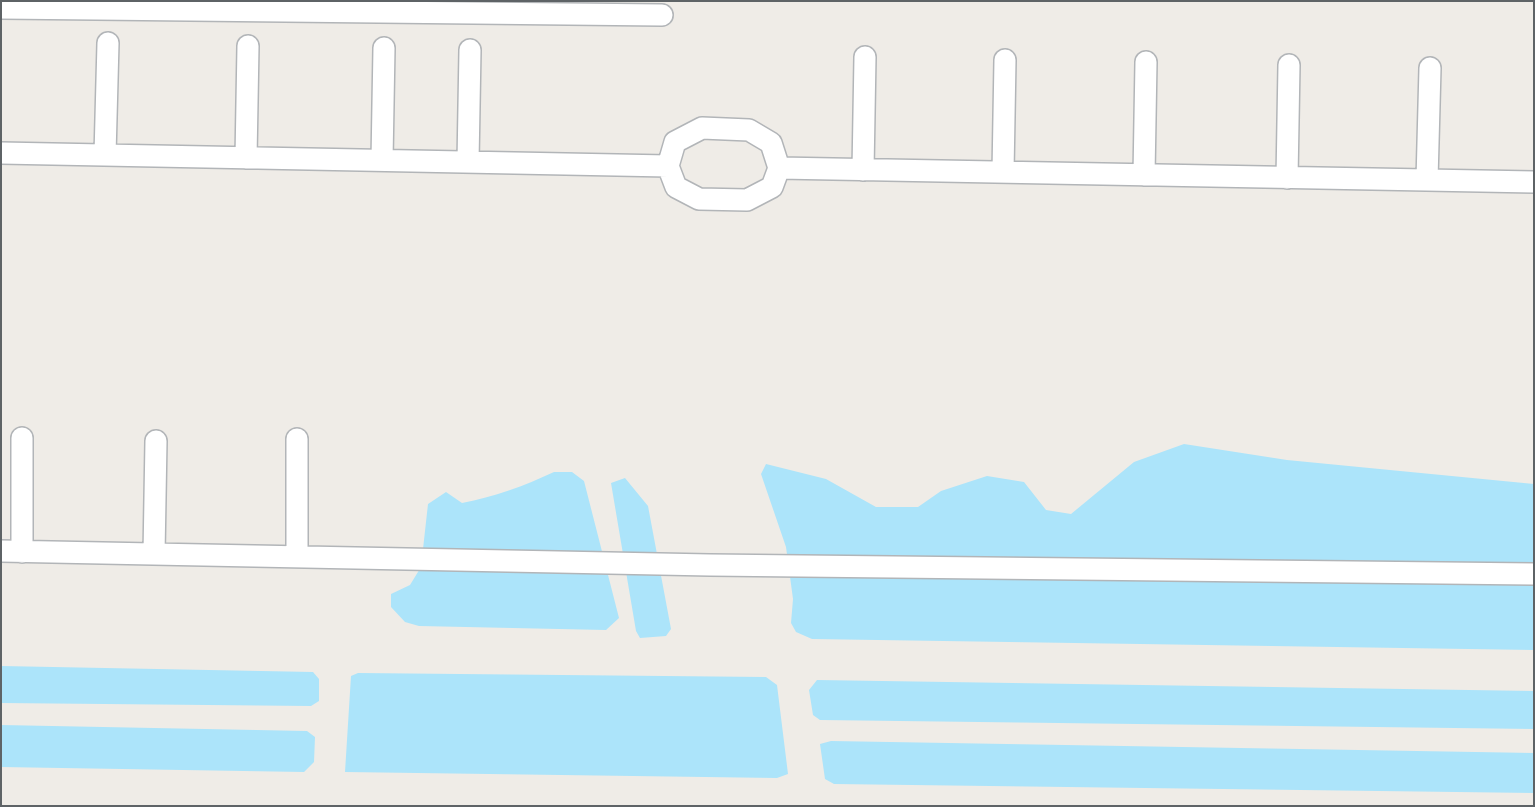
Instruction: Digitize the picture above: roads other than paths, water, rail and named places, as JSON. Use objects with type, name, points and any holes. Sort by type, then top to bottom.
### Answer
[{"type":"street","points":[[1,8],[662,15]]},
{"type":"street","points":[[105,155],[108,43]]},
{"type":"street","points":[[246,158],[248,46]]},
{"type":"street","points":[[382,160],[384,48]]},
{"type":"street","points":[[468,162],[470,50]]},
{"type":"street","points":[[863,170],[865,57]]},
{"type":"street","points":[[1003,172],[1005,60]]},
{"type":"street","points":[[1144,175],[1146,62]]},
{"type":"street","points":[[1287,178],[1289,65]]},
{"type":"street","points":[[1427,180],[1430,68]]},
{"type":"street","points":[[702,128],[749,130],[772,143],[779,168],[772,187],[747,200],[699,199],[676,187],[668,166],[675,142],[702,128]]},
{"type":"street","points":[[1,153],[668,166]]},
{"type":"street","points":[[779,168],[1534,182]]},
{"type":"street","points":[[22,438],[12,551],[700,565],[1534,574]]},
{"type":"street","points":[[297,439],[297,557]]},
{"type":"street","points":[[154,554],[156,440]]},
{"type":"water","points":[[1184,444],[1287,460],[1534,484],[1534,650],[812,639],[796,632],[791,623],[793,599],[786,547],[761,474],[766,464],[826,479],[876,507],[918,507],[941,491],[987,476],[1024,482],[1046,510],[1071,514],[1134,462]]},
{"type":"water","points":[[554,472],[572,472],[584,481],[619,618],[606,630],[419,626],[405,622],[391,607],[391,594],[410,585],[421,567],[428,504],[446,492],[462,503],[486,498]]},
{"type":"water","points":[[625,478],[648,506],[671,629],[666,636],[640,638],[636,631],[611,483]]},
{"type":"water","points":[[1,666],[313,672],[319,679],[319,701],[311,706],[1,703]]},
{"type":"water","points":[[358,673],[766,677],[777,685],[788,774],[777,778],[345,772],[351,676]]},
{"type":"water","points":[[817,680],[1534,691],[1534,729],[820,720],[813,715],[809,690]]},
{"type":"water","points":[[1,725],[307,731],[315,737],[314,762],[304,772],[1,767]]},
{"type":"water","points":[[831,741],[1534,753],[1534,793],[834,784],[825,779],[820,744]]}]
